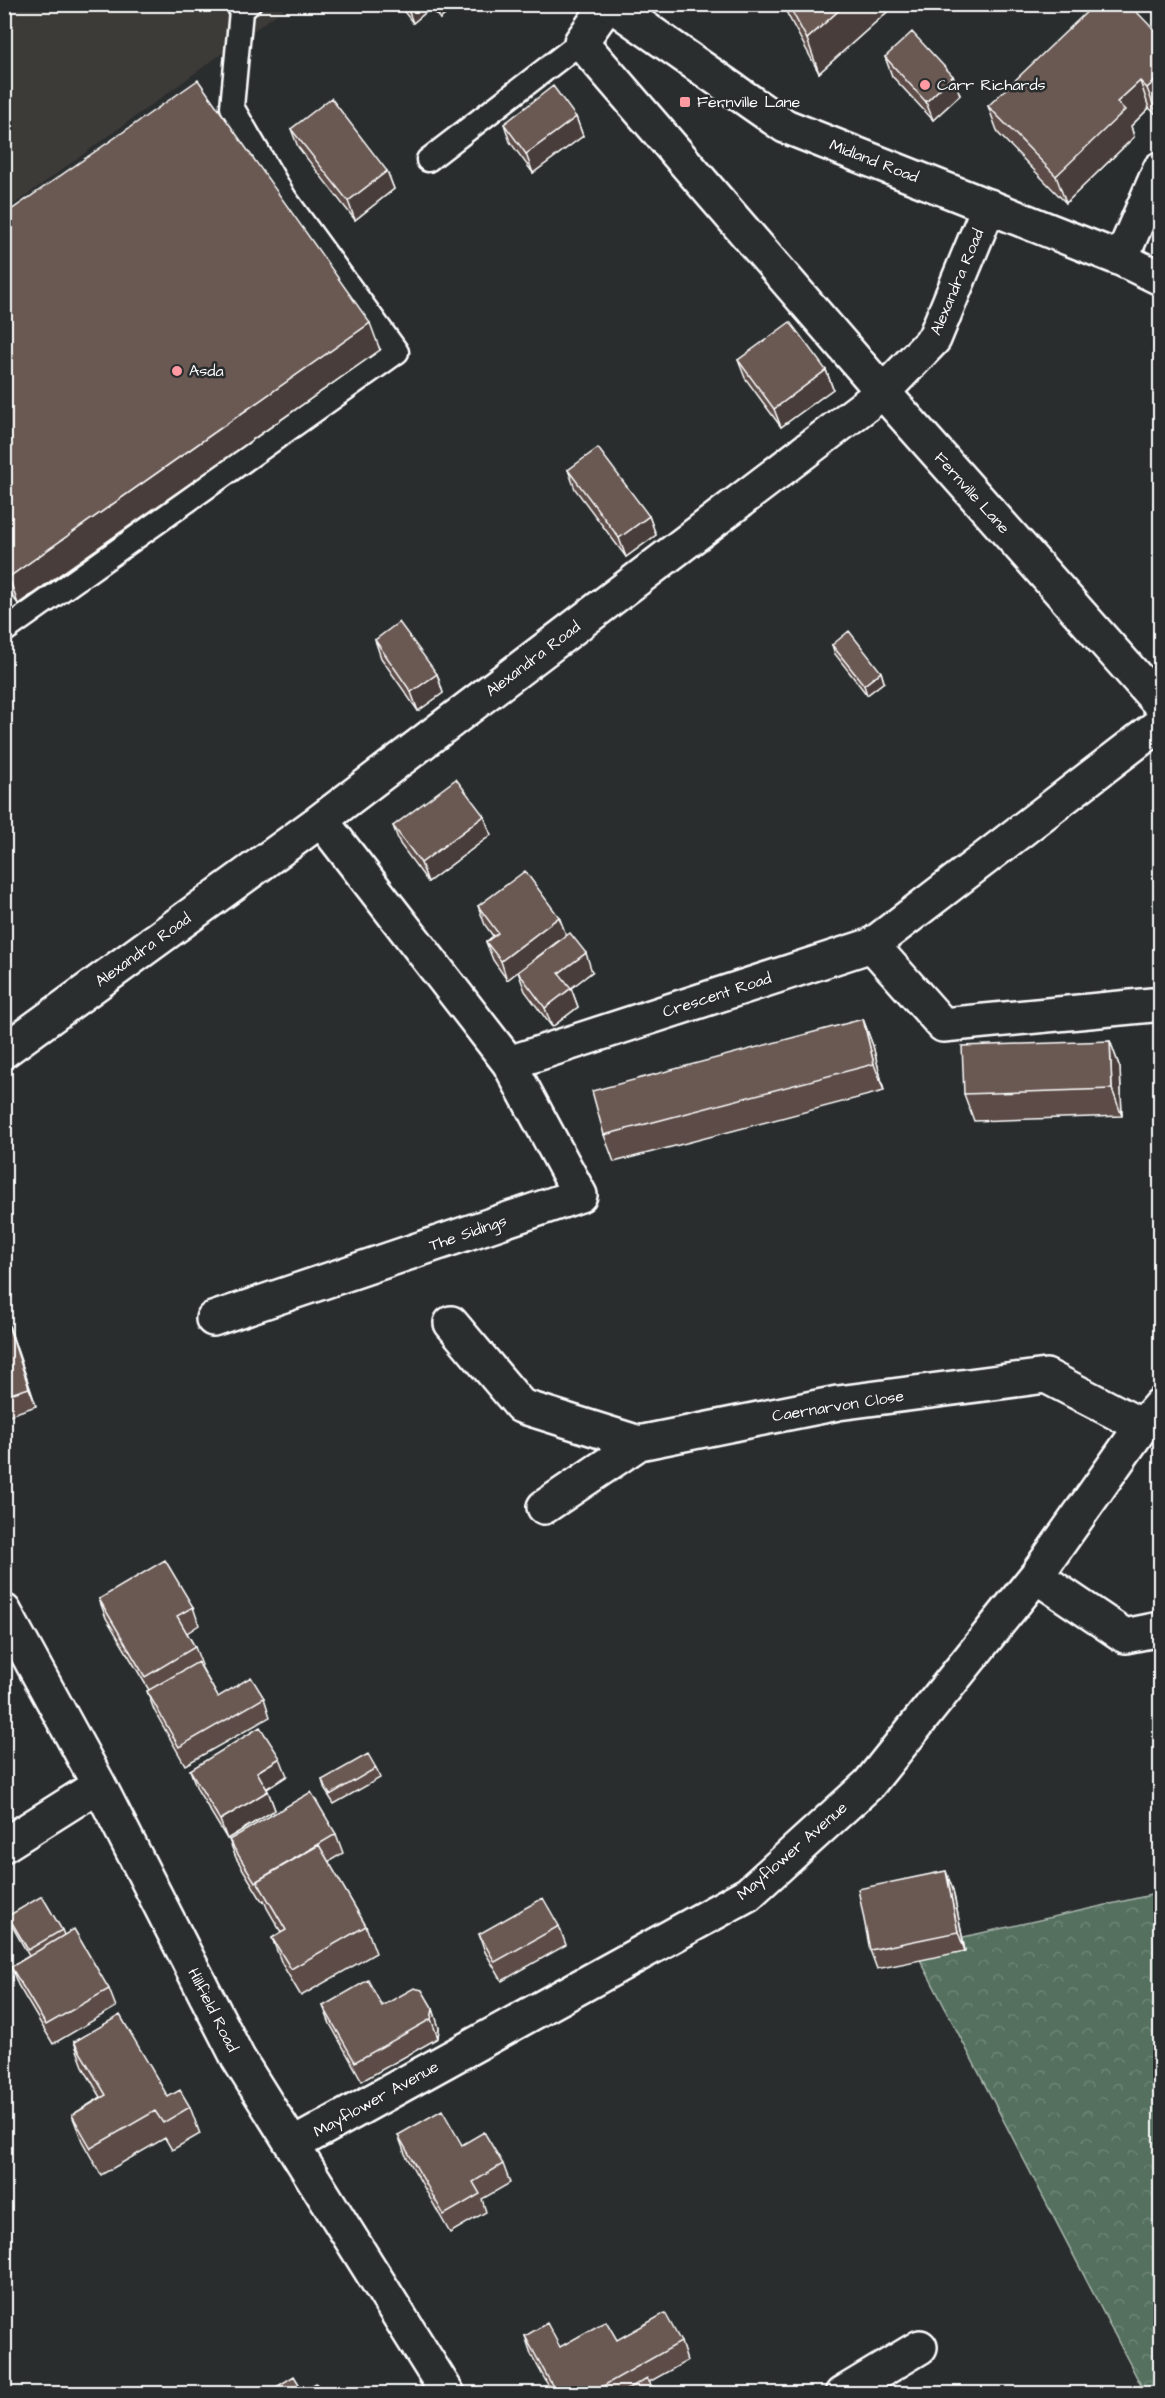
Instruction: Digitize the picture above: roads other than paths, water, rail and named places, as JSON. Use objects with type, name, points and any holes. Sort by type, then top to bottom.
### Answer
[{"type":"street","points":[[581,42],[609,4]]},
{"type":"street","name":"Midland Road","points":[[609,4],[785,126],[989,206],[1161,278]]},
{"type":"street","name":"Fernville Lane","points":[[581,42],[883,392],[1161,704]]},
{"type":"street","points":[[1121,260],[1161,169]]},
{"type":"street","name":"Alexandra Road","points":[[4,1051],[321,820],[883,392],[934,339],[989,206]]},
{"type":"street","name":"Crescent Road","points":[[509,1063],[872,945],[1161,724]]},
{"type":"street","points":[[321,820],[509,1063]]},
{"type":"street","points":[[872,945],[943,1025],[1152,1005]]},
{"type":"street","name":"The Sidings","points":[[213,1319],[580,1195],[509,1063]]},
{"type":"street","points":[[450,1323],[521,1406],[639,1443]]},
{"type":"street","name":"Caernarvon Close","points":[[543,1507],[639,1443],[838,1403],[1046,1376],[1151,1416]]},
{"type":"street","name":"Mayflower Avenue","points":[[293,2145],[748,1894],[869,1784],[1036,1576],[1151,1416]]},
{"type":"street","points":[[1036,1576],[1125,1636],[1161,1629]]},
{"type":"street","name":"Hillfield Road","points":[[4,1611],[99,1785],[238,2058],[448,2394]]},
{"type":"street","points":[[4,1845],[99,1785]]},
{"type":"street","points":[[842,2394],[920,2347]]},
{"type":"lane","points":[[7,624],[324,397],[396,352],[285,198],[232,107],[245,8]]},
{"type":"lane","points":[[428,160],[581,42]]},
{"type":"place","name":"Carr Richards","points":[[925,85]]},
{"type":"place","name":"Fernville Lane","points":[[685,102]]},
{"type":"place","name":"Asda","points":[[177,371]]}]
